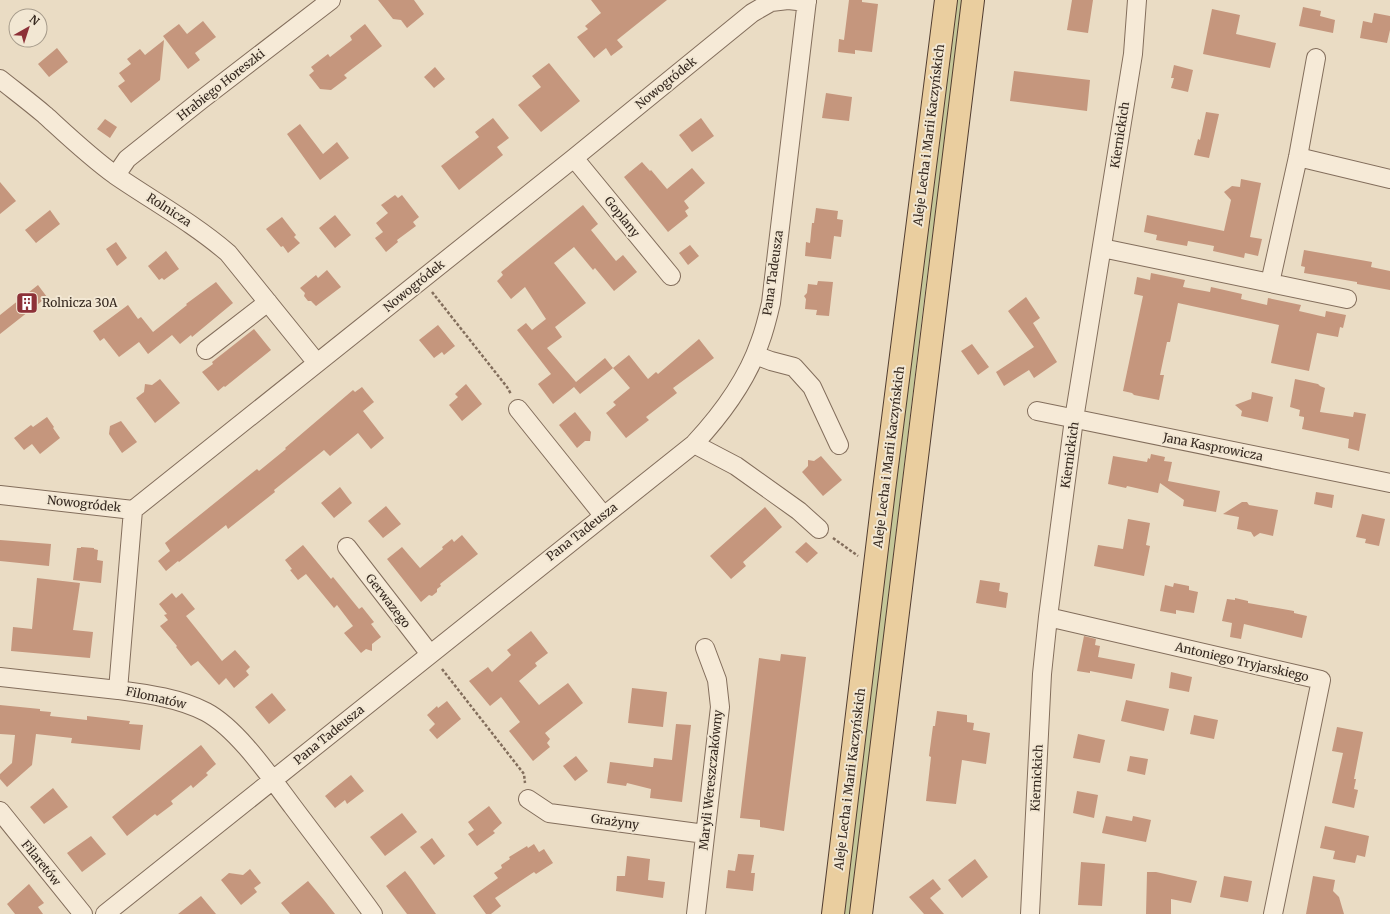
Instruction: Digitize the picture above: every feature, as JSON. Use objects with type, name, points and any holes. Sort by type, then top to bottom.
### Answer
[{"type":"main road","name":"Aleje Lecha i Marii Kaczyńskich","points":[[833,914],[884,490],[946,0]]},
{"type":"main road","points":[[860,914],[973,0]]},
{"type":"street","name":"Hrabiego Horeszki","points":[[116,175],[127,159],[331,0]]},
{"type":"street","name":"Nowogródek","points":[[0,495],[133,510],[574,158],[752,12],[771,2],[788,0],[807,1]]},
{"type":"street","name":"Kiernickich","points":[[1030,914],[1042,674],[1048,617],[1074,419],[1134,54],[1137,0]]},
{"type":"street","name":"Pana Tadeusza","points":[[105,914],[603,515],[694,444],[710,427],[738,387],[755,355],[761,341],[771,303],[807,1]]},
{"type":"street","points":[[1270,283],[1298,157],[1316,58]]},
{"type":"street","name":"Rolnicza","points":[[0,79],[45,115],[88,155],[212,239],[228,253],[317,363]]},
{"type":"street","points":[[1298,157],[1390,179]]},
{"type":"street","name":"Goplany","points":[[574,158],[671,276]]},
{"type":"street","points":[[1102,248],[1347,299]]},
{"type":"street","points":[[206,350],[268,302]]},
{"type":"street","points":[[755,355],[794,367],[812,387],[839,446]]},
{"type":"street","points":[[518,408],[603,515]]},
{"type":"street","name":"Jana Kasprowicza","points":[[1037,411],[1390,483]]},
{"type":"street","points":[[694,444],[736,466],[799,511],[818,529]]},
{"type":"street","name":"Filomatów","points":[[133,510],[118,690],[146,694],[176,701],[206,712],[227,728],[273,780],[373,914]]},
{"type":"street","name":"Gerwazego","points":[[347,548],[430,654]]},
{"type":"street","name":"Antoniego Tryjarskiego","points":[[1048,617],[1321,680],[1273,914]]},
{"type":"street","name":"Maryli Wereszczakówny","points":[[696,914],[720,708],[718,680],[704,648]]},
{"type":"street","points":[[0,677],[118,690]]},
{"type":"street","name":"Grażyny","points":[[528,799],[549,813],[705,834]]},
{"type":"street","name":"Filaretów","points":[[0,811],[83,914]]},
{"type":"path","points":[[422,280],[507,387],[518,408]]},
{"type":"path","points":[[818,529],[858,556]]},
{"type":"path","points":[[442,669],[524,774],[528,799]]},
{"type":"green space","points":[[954,0],[963,0],[924,300],[850,914],[843,914]]},
{"type":"building","points":[[378,0],[414,0],[424,14],[407,28],[401,20],[393,19]]},
{"type":"building","points":[[591,0],[667,0],[617,40],[623,47],[611,56],[606,48],[594,58],[577,37],[588,29],[585,26],[601,13]]},
{"type":"building","points":[[849,0],[862,0],[862,2],[878,4],[872,52],[855,50],[855,54],[838,52],[839,39],[844,40]]},
{"type":"building","points":[[1072,0],[1093,0],[1088,33],[1067,30]]},
{"type":"building","points":[[1303,7],[1321,11],[1320,16],[1335,20],[1333,33],[1299,26]]},
{"type":"building","points":[[1212,9],[1240,15],[1236,34],[1276,43],[1270,68],[1203,54]]},
{"type":"building","points":[[1374,13],[1390,16],[1390,30],[1387,43],[1360,38],[1363,21],[1372,23]]},
{"type":"building","points":[[203,21],[216,37],[195,53],[200,60],[188,69],[163,36],[179,24],[187,34]]},
{"type":"building","points":[[365,24],[382,46],[344,75],[347,78],[331,90],[320,89],[309,75],[314,71],[311,67],[328,54],[330,57],[352,40],[350,36]]},
{"type":"building","points":[[164,40],[160,80],[131,103],[118,86],[125,81],[119,73],[131,64],[127,59],[140,49],[145,55]]},
{"type":"building","points":[[57,48],[68,62],[49,77],[38,64]]},
{"type":"building","points":[[549,63],[580,101],[541,132],[518,105],[541,87],[532,76]]},
{"type":"building","points":[[1174,65],[1193,70],[1188,92],[1171,88],[1174,78],[1171,78]]},
{"type":"building","points":[[435,67],[445,79],[434,88],[424,77]]},
{"type":"building","points":[[1014,71],[1090,80],[1087,111],[1010,101]]},
{"type":"building","points":[[826,93],[852,97],[849,121],[822,118]]},
{"type":"building","points":[[1206,112],[1219,114],[1209,158],[1194,155],[1198,139],[1200,140]]},
{"type":"building","points":[[493,118],[509,138],[497,147],[503,155],[459,190],[441,166],[479,137],[475,132]]},
{"type":"building","points":[[701,118],[714,136],[692,152],[679,135]]},
{"type":"building","points":[[105,119],[117,127],[110,138],[97,129]]},
{"type":"building","points":[[300,124],[323,154],[337,142],[349,158],[320,180],[287,134]]},
{"type":"building","points":[[642,162],[667,189],[692,168],[705,183],[684,201],[689,208],[685,211],[688,216],[668,232],[624,177]]},
{"type":"building","points":[[1241,179],[1261,183],[1250,237],[1262,239],[1258,256],[1245,253],[1244,258],[1213,251],[1214,246],[1188,241],[1187,246],[1156,240],[1157,235],[1144,232],[1147,215],[1224,231],[1231,200],[1224,192],[1232,186],[1240,187]]},
{"type":"building","points":[[0,182],[16,201],[0,214]]},
{"type":"building","points":[[395,195],[398,198],[402,195],[419,217],[413,222],[416,226],[397,240],[398,242],[386,252],[375,238],[383,232],[376,223],[388,213],[381,205]]},
{"type":"building","points":[[583,205],[598,224],[591,230],[616,261],[623,255],[637,272],[614,291],[595,268],[593,270],[574,247],[554,263],[586,303],[555,327],[562,337],[547,348],[576,382],[605,358],[613,368],[580,394],[574,387],[553,404],[538,384],[551,374],[517,330],[526,323],[532,330],[546,319],[525,287],[511,299],[497,281],[503,275],[501,272]]},
{"type":"building","points":[[816,208],[838,211],[837,219],[843,220],[841,237],[834,236],[831,259],[805,256],[806,242],[810,243],[812,223],[814,223]]},
{"type":"building","points":[[50,210],[60,224],[36,243],[25,230]]},
{"type":"building","points":[[335,215],[351,235],[335,248],[319,228]]},
{"type":"building","points":[[282,217],[296,235],[294,237],[300,243],[288,253],[266,229]]},
{"type":"building","points":[[116,242],[127,258],[117,266],[106,249]]},
{"type":"building","points":[[690,245],[699,256],[688,265],[679,253]]},
{"type":"building","points":[[1304,250],[1372,262],[1371,267],[1390,271],[1390,290],[1357,284],[1357,282],[1304,273],[1305,267],[1301,266]]},
{"type":"building","points":[[166,251],[179,269],[164,280],[162,278],[159,280],[148,266]]},
{"type":"building","points":[[327,270],[341,287],[316,306],[311,301],[308,301],[304,296],[305,293],[300,288],[316,275],[318,278]]},
{"type":"building","points":[[1151,273],[1185,280],[1183,287],[1210,292],[1211,287],[1242,294],[1241,299],[1267,305],[1268,298],[1301,305],[1299,311],[1325,317],[1326,311],[1346,315],[1343,328],[1340,327],[1338,337],[1317,333],[1309,371],[1271,363],[1279,325],[1178,303],[1170,342],[1167,342],[1160,375],[1164,375],[1159,400],[1134,395],[1123,391],[1143,296],[1134,294],[1137,277],[1150,280]]},
{"type":"building","points":[[818,281],[833,282],[829,316],[816,315],[817,310],[805,309],[806,299],[804,296],[807,293],[808,284],[817,285]]},
{"type":"building","points":[[216,282],[233,303],[192,337],[191,335],[180,344],[172,335],[148,354],[139,342],[119,357],[104,338],[100,341],[93,331],[128,305],[138,319],[141,317],[153,332],[187,305],[186,304]]},
{"type":"building","name":"Rolnicza 30A","points":[[38,285],[47,297],[0,334],[0,315]]},
{"type":"building","points":[[1026,297],[1040,318],[1033,323],[1057,362],[1034,378],[1029,370],[1004,386],[996,372],[1034,347],[1008,311]]},
{"type":"building","points":[[438,325],[455,346],[444,355],[442,352],[434,358],[419,340]]},
{"type":"building","points":[[254,329],[271,350],[218,391],[202,372],[213,364],[212,362]]},
{"type":"building","points":[[699,339],[714,358],[673,388],[677,393],[646,417],[649,420],[626,438],[606,413],[616,405],[613,402],[630,388],[613,368],[629,355],[648,379],[656,372],[658,374]]},
{"type":"building","points":[[972,344],[989,367],[978,375],[961,351]]},
{"type":"building","points":[[160,379],[180,403],[155,423],[136,398],[144,392],[145,384],[152,385]]},
{"type":"building","points":[[1295,379],[1318,384],[1325,388],[1320,412],[1353,417],[1354,412],[1366,414],[1359,451],[1348,448],[1349,439],[1302,429],[1304,417],[1299,416],[1300,410],[1290,407]]},
{"type":"building","points":[[466,384],[482,404],[462,421],[449,405],[458,397],[455,394]]},
{"type":"building","points":[[362,387],[374,402],[363,411],[384,438],[371,449],[358,433],[330,456],[324,450],[274,490],[275,492],[228,529],[226,525],[166,571],[158,561],[170,551],[165,543],[257,469],[259,471],[353,390],[355,392]]},
{"type":"building","points":[[1252,392],[1273,397],[1268,422],[1241,416],[1242,411],[1235,405],[1251,399]]},
{"type":"building","points":[[575,412],[591,432],[590,441],[585,441],[577,448],[559,425]]},
{"type":"building","points":[[47,417],[60,438],[40,454],[32,444],[24,450],[14,438],[31,425],[33,427]]},
{"type":"building","points":[[121,421],[137,442],[122,453],[109,434],[110,426]]},
{"type":"building","points":[[1151,454],[1165,457],[1164,461],[1172,462],[1168,481],[1220,491],[1216,512],[1183,506],[1184,500],[1160,483],[1158,493],[1127,486],[1126,488],[1108,484],[1113,456],[1147,462],[1148,458],[1150,459]]},
{"type":"building","points":[[821,456],[842,480],[823,496],[802,472],[808,466],[808,460],[814,461]]},
{"type":"building","points":[[340,487],[352,503],[334,518],[321,503]]},
{"type":"building","points":[[1316,492],[1334,495],[1332,508],[1314,504]]},
{"type":"building","points":[[1242,502],[1247,502],[1249,505],[1278,510],[1273,536],[1260,533],[1254,537],[1251,532],[1237,529],[1239,517],[1223,514]]},
{"type":"building","points":[[386,506],[401,524],[383,538],[368,521]]},
{"type":"building","points":[[765,507],[782,527],[743,562],[746,566],[731,579],[710,556]]},
{"type":"building","points":[[1362,514],[1385,519],[1379,546],[1365,543],[1366,539],[1356,537]]},
{"type":"building","points":[[1128,519],[1150,523],[1146,545],[1150,546],[1144,576],[1094,566],[1098,545],[1123,549]]},
{"type":"building","points":[[462,535],[478,554],[440,584],[441,586],[437,589],[437,592],[432,596],[429,595],[421,602],[387,559],[402,547],[420,568],[443,549],[442,547],[452,539],[454,542]]},
{"type":"building","points":[[0,540],[51,544],[49,566],[0,561]]},
{"type":"building","points":[[806,542],[818,553],[807,563],[795,552]]},
{"type":"building","points":[[303,545],[331,579],[333,577],[359,609],[362,607],[374,622],[371,624],[381,637],[372,644],[372,651],[366,649],[361,653],[344,633],[353,626],[337,605],[334,608],[306,574],[298,580],[290,570],[292,569],[285,560]]},
{"type":"building","points":[[77,548],[94,548],[98,550],[97,560],[103,561],[101,583],[73,580]]},
{"type":"building","points":[[37,578],[80,583],[73,630],[93,632],[90,658],[11,651],[13,627],[32,629]]},
{"type":"building","points":[[980,580],[1000,583],[999,591],[1008,593],[1006,608],[976,603]]},
{"type":"building","points":[[1174,583],[1189,586],[1189,590],[1198,592],[1194,613],[1176,610],[1176,614],[1160,611],[1165,585],[1173,587]]},
{"type":"building","points":[[172,593],[176,598],[182,593],[195,609],[186,616],[222,661],[235,650],[250,667],[246,671],[249,675],[234,688],[226,678],[219,685],[198,661],[191,666],[160,626],[168,620],[164,615],[167,614],[159,604]]},
{"type":"building","points":[[1235,598],[1248,601],[1248,603],[1294,611],[1294,613],[1307,616],[1302,638],[1244,624],[1241,639],[1230,637],[1232,623],[1222,621],[1227,599],[1235,600]]},
{"type":"building","points":[[531,631],[548,653],[535,663],[537,666],[519,681],[539,705],[568,683],[583,703],[545,733],[550,739],[547,743],[550,747],[533,761],[509,731],[520,722],[501,697],[490,706],[469,681],[488,667],[492,672],[511,655],[507,650]]},
{"type":"building","points":[[1084,636],[1096,639],[1095,645],[1100,646],[1098,657],[1135,664],[1132,679],[1090,671],[1090,673],[1077,671]]},
{"type":"building","points":[[781,654],[806,657],[784,831],[760,827],[760,820],[740,818],[759,658],[780,661]]},
{"type":"building","points":[[1171,672],[1192,677],[1189,692],[1169,688]]},
{"type":"building","points":[[632,688],[667,692],[663,727],[628,723]]},
{"type":"building","points":[[272,693],[286,710],[269,724],[255,707]]},
{"type":"building","points":[[1126,700],[1169,709],[1164,731],[1121,721]]},
{"type":"building","points":[[447,701],[461,719],[437,739],[429,730],[435,724],[427,715],[437,706],[438,708]]},
{"type":"building","points":[[0,705],[40,709],[40,711],[51,712],[50,716],[87,720],[87,716],[130,721],[129,724],[143,725],[140,750],[71,743],[72,738],[36,734],[32,765],[7,787],[0,779],[0,774],[12,763],[15,735],[0,734]]},
{"type":"building","points":[[937,711],[967,715],[967,722],[974,723],[973,730],[990,733],[986,764],[962,760],[956,804],[926,801],[931,757],[929,756],[933,726],[935,726]]},
{"type":"building","points":[[1194,715],[1218,720],[1214,739],[1190,734]]},
{"type":"building","points":[[676,724],[691,725],[682,802],[650,798],[651,789],[627,783],[626,786],[607,783],[610,762],[653,767],[654,758],[672,760]]},
{"type":"building","points":[[1337,727],[1363,732],[1354,779],[1356,779],[1354,789],[1358,790],[1354,808],[1332,803],[1343,753],[1332,751]]},
{"type":"building","points":[[1078,734],[1105,740],[1100,763],[1073,758]]},
{"type":"building","points":[[201,745],[216,764],[206,773],[208,775],[193,788],[191,785],[171,801],[173,804],[157,816],[155,814],[127,836],[112,817]]},
{"type":"building","points":[[576,756],[588,771],[575,781],[563,766]]},
{"type":"building","points":[[1130,756],[1148,759],[1145,775],[1127,771]]},
{"type":"building","points":[[351,775],[364,791],[347,804],[345,800],[335,808],[325,796]]},
{"type":"building","points":[[53,788],[68,807],[44,824],[30,807]]},
{"type":"building","points":[[1077,791],[1098,795],[1094,818],[1073,813]]},
{"type":"building","points":[[489,806],[502,823],[493,831],[495,833],[477,846],[468,834],[474,830],[468,822]]},
{"type":"building","points":[[402,813],[417,832],[385,856],[370,837]]},
{"type":"building","points":[[1106,816],[1132,821],[1133,816],[1151,820],[1146,842],[1102,833]]},
{"type":"building","points":[[1325,826],[1369,836],[1365,857],[1357,855],[1355,863],[1333,859],[1335,851],[1320,848]]},
{"type":"building","points":[[91,836],[106,854],[82,872],[67,853]]},
{"type":"building","points":[[432,838],[445,856],[434,865],[420,847]]},
{"type":"building","points":[[534,844],[539,852],[544,849],[553,863],[536,874],[534,872],[495,898],[501,906],[491,914],[486,914],[473,896],[498,878],[494,873],[502,868],[501,865],[510,859],[509,857],[527,846],[528,848]]},
{"type":"building","points":[[738,854],[754,855],[751,873],[755,873],[753,891],[726,888],[728,870],[735,871]]},
{"type":"building","points":[[627,856],[650,859],[648,880],[665,882],[663,898],[616,891],[617,876],[625,876]]},
{"type":"building","points":[[975,859],[988,877],[962,898],[948,880]]},
{"type":"building","points":[[1081,862],[1105,864],[1102,906],[1078,905]]},
{"type":"building","points":[[250,869],[261,883],[254,888],[257,892],[241,905],[221,880],[229,873],[243,875]]},
{"type":"building","points":[[405,871],[436,914],[407,914],[386,886]]},
{"type":"building","points":[[1147,872],[1156,872],[1197,881],[1191,903],[1171,899],[1171,914],[1146,914]]},
{"type":"building","points":[[1224,876],[1252,881],[1248,902],[1220,897]]},
{"type":"building","points":[[1313,876],[1335,880],[1333,891],[1339,897],[1344,914],[1306,914]]},
{"type":"building","points":[[933,879],[941,889],[930,898],[944,914],[924,914],[909,897]]},
{"type":"building","points":[[308,881],[335,914],[290,914],[281,903]]},
{"type":"building","points":[[29,884],[44,903],[38,907],[43,914],[15,914],[7,904]]},
{"type":"building","points":[[201,896],[216,914],[178,914]]},
{"type":"place","name":"Rolnicza 30A","points":[[27,303]]}]
